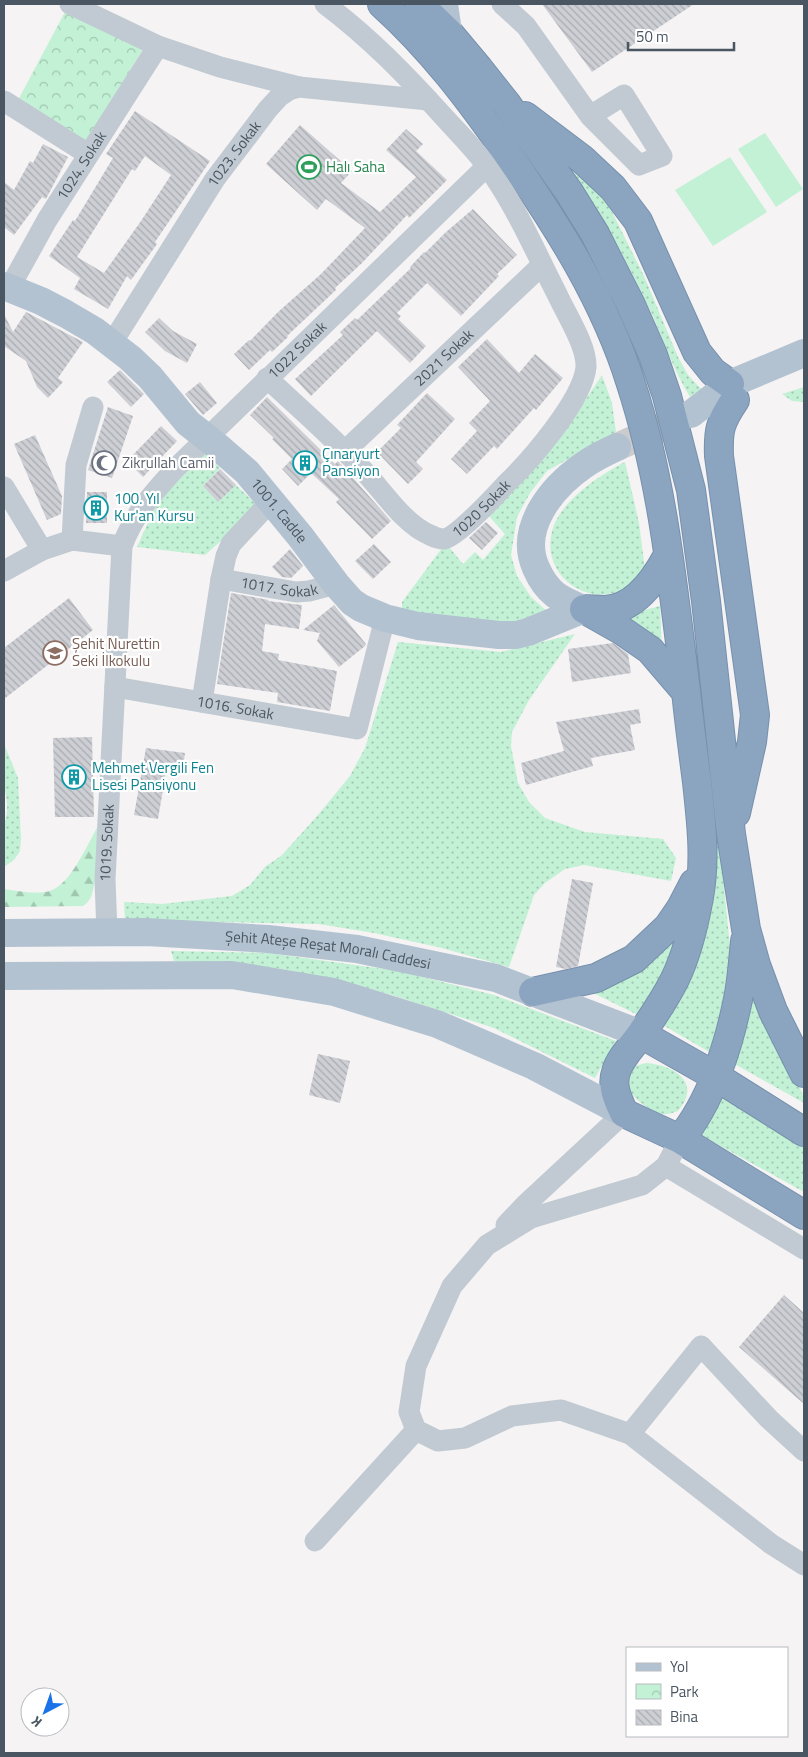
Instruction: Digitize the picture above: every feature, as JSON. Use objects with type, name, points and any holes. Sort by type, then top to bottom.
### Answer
[{"type":"highway","points":[[382,4],[434,56],[480,114],[529,185],[594,293],[617,344],[631,384],[657,483],[699,800],[703,867],[699,896],[687,949],[674,980],[616,1072],[614,1086],[617,1099],[624,1113],[680,1139],[804,1215]]},
{"type":"highway","points":[[419,4],[448,32],[506,103],[559,177],[595,234],[631,305],[653,355],[667,396],[691,490],[706,602],[731,834],[746,928],[756,964],[773,1011],[804,1073]]},
{"type":"highway","points":[[506,103],[582,159],[613,188],[638,221],[696,352],[733,392],[718,435],[719,456],[755,715],[752,742],[731,834]]},
{"type":"highway","points":[[584,609],[606,610],[631,602],[650,584],[668,557]]},
{"type":"highway","points":[[584,609],[650,650],[686,692]]},
{"type":"highway","points":[[533,992],[596,978],[634,959],[668,927],[681,908],[703,867]]},
{"type":"highway","points":[[680,1139],[693,1124],[708,1094],[730,1032],[739,998],[746,928]]},
{"type":"highway","points":[[641,1034],[715,1076],[804,1132]]},
{"type":"main road","points":[[444,4],[448,32]]},
{"type":"main road","name":"1001. Cadde","points":[[7,287],[66,314],[112,343],[150,377],[188,423],[246,472],[336,584],[356,605],[385,618],[418,626],[475,633],[516,635],[584,609]]},
{"type":"main road","points":[[733,392],[804,353]]},
{"type":"main road","points":[[733,392],[746,394],[804,373]]},
{"type":"main road","points":[[584,609],[557,597],[546,587],[533,561],[530,548],[531,536],[536,521],[544,507],[569,476],[595,458],[617,447]]},
{"type":"main road","name":"Şehit Ateşe Reşat Moralı Caddesi","points":[[4,933],[146,932],[268,939],[357,950],[496,978],[641,1034]]},
{"type":"main road","points":[[4,976],[232,975],[334,992],[437,1024],[534,1066],[624,1113]]},
{"type":"street","points":[[70,4],[158,46],[220,67],[299,87],[428,100]]},
{"type":"street","name":"1020 Sokak","points":[[268,378],[345,450],[406,519],[429,535],[442,539],[449,537],[476,514],[530,460],[576,398],[584,379],[586,364],[584,352],[509,201],[487,166],[394,62],[326,4]]},
{"type":"street","points":[[502,4],[526,26],[590,116]]},
{"type":"street","name":"1024. Sokak","points":[[7,287],[88,154],[158,46]]},
{"type":"street","name":"1023. Sokak","points":[[112,343],[215,179],[268,109],[288,90],[299,87]]},
{"type":"street","points":[[4,100],[88,154]]},
{"type":"street","name":"1022 Sokak","points":[[122,546],[134,518],[175,469],[487,166]]},
{"type":"street","name":"2021 Sokak","points":[[345,450],[542,265]]},
{"type":"street","points":[[72,540],[76,465],[93,407]]},
{"type":"street","points":[[4,487],[42,550]]},
{"type":"street","points":[[202,702],[221,579],[231,544],[270,501]]},
{"type":"street","points":[[4,571],[42,550],[72,540],[122,546]]},
{"type":"street","name":"1019. Sokak","points":[[107,932],[106,880],[122,546]]},
{"type":"street","name":"1017. Sokak","points":[[221,579],[296,592],[309,591],[336,584]]},
{"type":"street","name":"1016. Sokak","points":[[115,687],[357,729],[385,618]]},
{"type":"street","points":[[624,1113],[525,1205],[452,1286],[416,1366],[409,1412],[416,1430],[438,1441],[465,1438],[512,1416],[561,1410],[630,1434],[772,1544],[804,1565]]},
{"type":"street","points":[[487,1245],[531,1218],[642,1185],[666,1166],[680,1139]]},
{"type":"street","points":[[666,1166],[804,1249]]},
{"type":"street","points":[[630,1434],[701,1346],[769,1419],[804,1451]]},
{"type":"street","points":[[315,1542],[416,1430]]},
{"type":"green space","points":[[65,12],[144,48],[85,143],[18,100]]},
{"type":"green space","points":[[765,133],[803,189],[776,207],[738,149]]},
{"type":"green space","points":[[730,157],[767,212],[713,246],[675,190]]},
{"type":"green space","points":[[569,165],[603,197],[609,206],[644,276],[678,357],[688,375],[701,389],[690,397],[624,258],[593,202]]},
{"type":"green space","points":[[602,375],[612,403],[616,432],[547,471],[530,493],[517,517],[511,555],[517,576],[531,597],[549,613],[511,622],[478,621],[402,610],[402,602],[442,548],[449,547],[463,564],[475,552],[483,560],[505,534],[487,514],[584,402]]},
{"type":"green space","points":[[804,387],[803,402],[792,401],[782,394]]},
{"type":"green space","points":[[206,453],[220,468],[203,486],[218,502],[236,485],[259,507],[205,555],[137,547],[155,507]]},
{"type":"green space","points":[[625,462],[639,523],[645,570],[636,581],[620,591],[603,595],[588,593],[573,586],[562,576],[554,562],[550,546],[553,528],[557,518],[573,498],[594,481]]},
{"type":"green space","points":[[660,606],[662,651],[613,618]]},
{"type":"green space","points":[[575,634],[529,700],[512,732],[511,746],[518,783],[529,802],[545,818],[585,832],[663,839],[676,858],[671,881],[584,865],[565,869],[545,883],[534,895],[509,967],[442,948],[374,933],[319,924],[125,920],[124,902],[162,904],[232,896],[250,885],[265,867],[282,855],[350,776],[365,748],[398,642],[501,652]]},
{"type":"green space","points":[[4,744],[18,778],[21,839],[20,851],[14,860],[4,867],[4,824],[7,806],[4,782]]},
{"type":"green space","points":[[706,797],[715,797],[731,957],[730,983],[711,1053],[661,1024]]},
{"type":"green space","points":[[98,826],[93,891],[91,897],[83,906],[4,907],[4,889],[39,893],[50,891],[65,881],[78,863]]},
{"type":"green space","points":[[669,939],[675,942],[665,971],[656,989],[638,1015],[585,989]]},
{"type":"green space","points":[[171,951],[268,953],[399,971],[494,995],[616,1041],[595,1078],[494,1028],[392,995],[322,977],[281,969],[242,964],[174,961]]},
{"type":"green space","points":[[751,995],[758,997],[762,1016],[769,1033],[800,1088],[804,1103],[731,1062]]},
{"type":"green space","points":[[646,1063],[656,1064],[675,1071],[686,1084],[685,1101],[678,1111],[666,1114],[655,1112],[632,1094],[628,1084],[630,1074],[635,1066]]},
{"type":"green space","points":[[721,1096],[804,1148],[804,1192],[699,1134]]},
{"type":"building","points":[[542,4],[694,4],[592,72]]},
{"type":"building","points":[[135,111],[210,161],[155,242],[157,244],[131,280],[127,276],[108,309],[74,289],[80,278],[49,256],[73,220],[75,221],[113,158],[106,154]],"holes":[[[145,156],[171,175],[104,273],[77,257],[132,169],[135,171]]]},
{"type":"building","points":[[300,125],[352,171],[341,183],[380,212],[416,177],[386,150],[406,129],[423,144],[416,151],[447,180],[409,218],[407,215],[362,263],[335,288],[336,290],[288,337],[272,352],[270,350],[249,370],[234,354],[321,274],[365,228],[326,199],[317,210],[266,164]]},
{"type":"building","points":[[43,144],[68,157],[46,199],[42,197],[14,235],[4,227],[4,182],[14,190],[30,161],[33,163]]},
{"type":"building","points":[[473,209],[517,255],[497,274],[499,276],[461,316],[427,283],[397,313],[401,316],[398,319],[426,346],[410,363],[377,331],[311,396],[295,379],[343,335],[340,332],[355,318],[357,320],[411,268],[424,252]]},
{"type":"building","points":[[26,312],[83,342],[58,378],[63,382],[48,398],[37,387],[26,361],[4,346],[4,314],[13,332]]},
{"type":"building","points":[[159,318],[173,331],[197,344],[187,363],[165,351],[145,332]]},
{"type":"building","points":[[487,339],[519,373],[535,354],[563,378],[536,410],[534,408],[497,449],[494,446],[467,474],[451,459],[477,431],[469,423],[490,401],[458,367]]},
{"type":"building","points":[[120,370],[144,394],[131,407],[107,382]]},
{"type":"building","points":[[200,382],[217,403],[203,415],[185,394]]},
{"type":"building","points":[[427,393],[455,419],[416,462],[423,469],[408,484],[377,452],[401,428],[397,425]]},
{"type":"building","points":[[267,397],[335,464],[338,461],[391,521],[372,539],[336,502],[339,499],[311,473],[298,486],[282,469],[292,459],[250,415]]},
{"type":"building","points":[[108,407],[133,416],[112,478],[88,470]]},
{"type":"building","points":[[161,426],[177,441],[143,477],[127,461]]},
{"type":"building","points":[[35,435],[62,496],[61,514],[47,520],[14,444]]},
{"type":"building","points":[[220,469],[236,485],[218,502],[203,486]]},
{"type":"building","name":"100. Yıl Kur'an Kursu","points":[[87,492],[107,492],[107,523],[86,523]]},
{"type":"building","points":[[486,522],[498,533],[482,550],[469,538]]},
{"type":"building","points":[[374,544],[391,562],[373,579],[355,561]]},
{"type":"building","points":[[290,549],[303,566],[291,578],[282,577],[272,567]]},
{"type":"building","points":[[231,593],[268,601],[302,605],[299,629],[265,624],[262,651],[279,654],[278,660],[337,671],[330,711],[277,702],[278,693],[217,684]]},
{"type":"building","points":[[69,598],[93,630],[4,699],[4,648]]},
{"type":"building","points":[[334,605],[366,644],[339,667],[317,641],[320,633],[303,630]]},
{"type":"building","points":[[613,643],[628,654],[631,673],[572,682],[568,649]]},
{"type":"building","points":[[639,709],[641,723],[630,725],[635,750],[591,758],[593,766],[526,785],[521,763],[564,751],[556,722]]},
{"type":"building","name":"Mehmet Vergili Fen Lisesi Pansiyonu","points":[[92,737],[94,817],[55,817],[53,738]]},
{"type":"building","points":[[146,748],[185,753],[182,774],[166,772],[158,819],[134,815]]},
{"type":"building","points":[[572,879],[593,883],[578,966],[566,969],[556,967]]},
{"type":"building","points":[[318,1054],[350,1061],[340,1103],[309,1095]]},
{"type":"building","points":[[784,1295],[804,1313],[804,1404],[739,1347]]},
{"type":"tunnel","points":[[617,447],[691,414]]},
{"type":"place","name":"Halı Saha","points":[[309,167]]},
{"type":"place","name":"Zikrullah Camii","points":[[104,463]]},
{"type":"place","name":"Çınaryurt Pansiyon","points":[[305,463]]},
{"type":"place","name":"100. Yıl Kur'an Kursu","points":[[96,508]]},
{"type":"place","name":"Şehit Nurettin Seki İlkokulu","points":[[55,653]]},
{"type":"place","name":"Mehmet Vergili Fen Lisesi Pansiyonu","points":[[74,777]]}]
